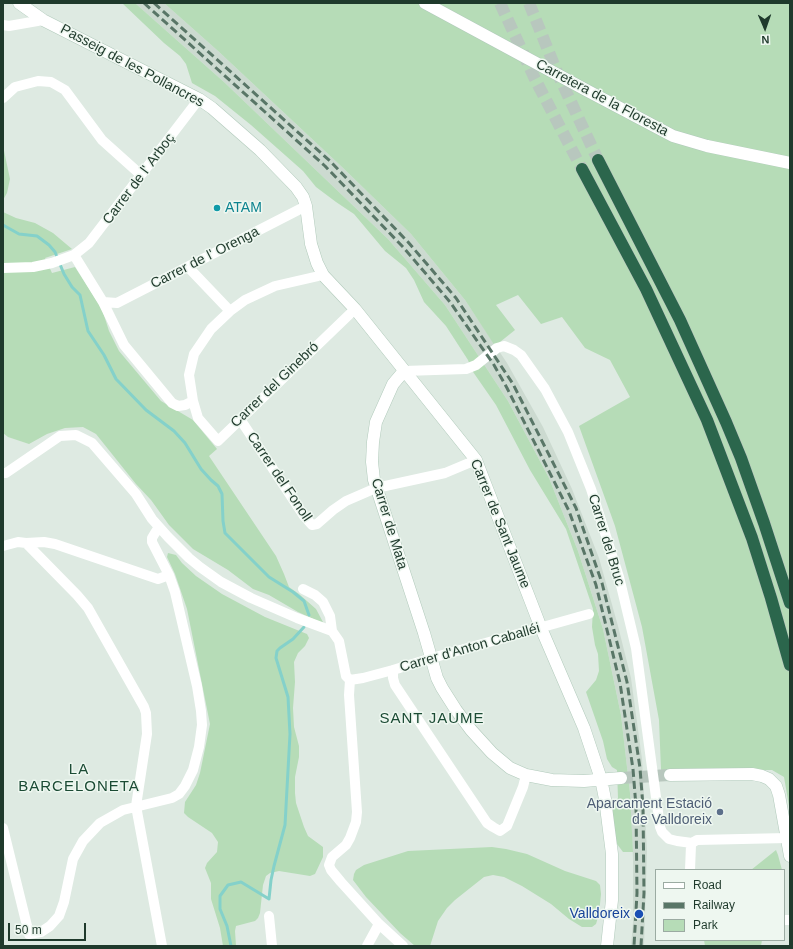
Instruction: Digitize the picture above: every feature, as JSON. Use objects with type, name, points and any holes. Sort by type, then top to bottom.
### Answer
[{"type":"highway","points":[[598,160],[680,320],[726,422],[741,458],[764,523],[790,603]]},
{"type":"highway","points":[[582,169],[646,289],[707,420],[752,538],[790,665]]},
{"type":"street","name":"Passeig de les Pollancres","points":[[19,3],[43,20],[199,99],[212,108],[260,150],[296,187],[302,197],[306,206],[311,244],[317,263],[323,274],[355,309]]},
{"type":"street","name":"Carretera de la Floresta","points":[[425,3],[673,136],[707,146],[790,164]]},
{"type":"street","points":[[3,25],[9,26],[43,20]]},
{"type":"street","points":[[3,98],[15,87],[38,81],[50,82],[65,90],[102,140],[141,175]]},
{"type":"street","name":"Carrer de l' Arboç","points":[[3,268],[33,267],[52,263],[74,255],[89,243],[97,235],[199,99]]},
{"type":"street","name":"Carrer de l' Orenga","points":[[103,302],[117,303],[306,206]]},
{"type":"street","points":[[74,255],[103,302],[124,346],[172,403],[178,406],[185,405],[193,401],[189,375],[194,354],[212,329],[230,311],[246,300],[275,286],[323,274]]},
{"type":"street","points":[[188,267],[230,311]]},
{"type":"street","name":"Carrer de Sant Jaume","points":[[355,309],[476,460],[541,628],[584,728],[601,779],[612,854],[612,900],[607,946]]},
{"type":"street","name":"Carrer del Ginebró","points":[[193,401],[198,418],[218,441],[355,309]]},
{"type":"street","name":"Carrer del Bruc","points":[[404,371],[466,369],[476,365],[497,348],[504,346],[521,355],[545,389],[568,432],[591,489],[618,577],[636,648],[660,827],[662,832],[669,839],[692,843]]},
{"type":"street","name":"Carrer de Mata","points":[[404,371],[393,384],[376,422],[372,462],[376,488],[432,658],[437,678],[456,710],[471,730],[502,762],[510,768],[526,775],[552,780],[584,781],[622,778]]},
{"type":"street","name":"Carrer del Fonoll","points":[[240,419],[310,524],[314,525],[338,506],[361,494],[376,488],[445,473],[476,460]]},
{"type":"street","points":[[3,473],[6,473],[60,436],[76,435],[92,442],[136,494],[159,527],[189,558],[221,582],[251,598],[332,631]]},
{"type":"street","points":[[3,828],[29,934],[40,932],[50,926],[59,916],[64,902],[73,859],[83,841],[100,824],[123,810],[163,800],[179,794],[185,786],[193,770],[201,737],[202,725],[200,699],[175,592],[152,542],[152,538],[159,527]]},
{"type":"street","points":[[3,546],[18,542],[44,542],[55,544],[158,579],[168,575]]},
{"type":"street","points":[[26,543],[88,608],[144,707],[146,713],[146,734],[136,806],[162,946]]},
{"type":"street","points":[[303,589],[315,595],[323,602],[330,616],[332,631],[339,641],[346,676],[350,680],[349,695],[357,812],[356,822],[346,845],[332,857],[329,865],[331,870],[379,924],[403,946]]},
{"type":"street","name":"Carrer d'Anton Caballéi","points":[[350,680],[393,670],[589,614]]},
{"type":"street","points":[[393,670],[395,685],[487,823],[493,828],[500,831],[507,826],[523,787],[526,775]]},
{"type":"street","points":[[670,775],[752,774],[766,777],[773,782],[778,791],[790,856]]},
{"type":"street","points":[[690,869],[692,843],[701,839],[787,838]]},
{"type":"street","points":[[269,916],[272,946]]},
{"type":"street","points":[[367,946],[379,924]]},
{"type":"shaded area","points":[[135,3],[164,3],[218,51],[411,234],[465,300],[507,363],[543,427],[572,489],[599,558],[631,678],[642,759],[647,851],[644,946],[631,946],[633,922],[633,859],[630,793],[621,715],[603,629],[578,551],[549,478],[508,401],[445,305],[388,239],[224,82]]},
{"type":"green space","points":[[122,3],[135,3],[224,82],[388,239],[445,305],[508,401],[549,478],[578,551],[603,629],[621,715],[630,793],[633,852],[623,852],[617,844],[614,835],[612,811],[618,798],[617,770],[612,767],[607,759],[603,741],[586,692],[596,680],[599,671],[598,654],[592,627],[593,609],[566,529],[530,470],[496,405],[471,369],[468,360],[446,326],[424,302],[414,280],[406,268],[385,251],[354,214],[316,187],[303,171],[251,125],[215,96],[192,83],[186,64],[180,56]]},
{"type":"green space","points":[[164,3],[790,3],[790,812],[784,777],[772,770],[661,770],[659,720],[642,627],[615,526],[579,426],[630,397],[610,360],[585,348],[562,317],[541,324],[518,295],[496,305],[515,330],[495,346],[465,300],[411,234],[218,51]]},
{"type":"green space","points":[[3,146],[10,179],[7,193],[3,200]]},
{"type":"green space","points":[[3,212],[16,218],[35,223],[53,233],[72,249],[45,258],[52,273],[75,267],[102,309],[109,331],[119,351],[161,401],[193,420],[217,449],[209,456],[276,556],[289,587],[316,609],[324,624],[298,612],[269,595],[253,589],[228,570],[193,549],[169,525],[151,500],[136,484],[96,434],[83,427],[65,428],[47,434],[29,444],[8,437],[3,433]]},
{"type":"green space","points":[[168,553],[176,555],[196,576],[222,594],[265,617],[307,634],[309,638],[305,646],[298,653],[294,662],[294,727],[299,746],[299,757],[295,777],[295,793],[296,803],[304,827],[308,836],[323,847],[323,857],[315,874],[310,876],[279,871],[270,873],[266,876],[263,885],[260,913],[258,918],[255,921],[236,926],[236,946],[223,946],[220,928],[211,899],[211,883],[205,868],[207,863],[217,852],[218,842],[212,833],[184,813],[185,802],[196,785],[200,773],[210,724],[187,609],[175,574],[167,557]]},
{"type":"green space","points":[[492,847],[527,854],[565,871],[596,881],[600,885],[601,894],[599,914],[596,924],[592,927],[582,927],[569,919],[551,904],[522,886],[504,877],[493,875],[484,877],[447,908],[438,921],[430,946],[415,946],[400,933],[366,897],[353,880],[356,870],[364,865],[408,851]]},
{"type":"green space","points":[[776,850],[782,869],[752,869]]},
{"type":"green space","points":[[704,941],[762,941],[761,946],[705,946]]},
{"type":"waterway","points":[[3,225],[19,234],[37,236],[49,245],[55,252],[64,274],[72,287],[80,295],[88,331],[104,355],[116,379],[146,410],[174,431],[185,443],[201,469],[218,486],[222,494],[225,533],[269,577],[293,592],[304,601],[309,615]]},
{"type":"waterway","points":[[231,946],[227,926],[220,909],[220,896],[228,885],[241,882],[269,899],[274,866],[285,825],[290,734],[288,697],[276,658],[277,651],[293,639],[304,627]]},
{"type":"tunnel","points":[[500,3],[535,79],[582,169]]},
{"type":"tunnel","points":[[529,3],[557,72],[598,160]]},
{"type":"tunnel","points":[[621,778],[670,775]]},
{"type":"railway","points":[[144,3],[325,166],[403,247],[450,302],[494,365],[507,388],[569,511],[596,585],[620,683],[633,769],[636,807],[637,893],[634,946]]},
{"type":"railway","points":[[154,3],[330,161],[408,242],[456,298],[513,384],[576,508],[602,583],[627,682],[640,768],[643,807],[644,893],[641,946]]},
{"type":"place","name":"ATAM","points":[[217,208]]},
{"type":"place","name":"Aparcament Estació de Valldoreix","points":[[720,812]]},
{"type":"place","name":"Valldoreix","points":[[639,914]]},
{"type":"district","name":"SANT JAUME","points":[[432,719]]},
{"type":"district","name":"LA BARCELONETA","points":[[79,778]]}]
